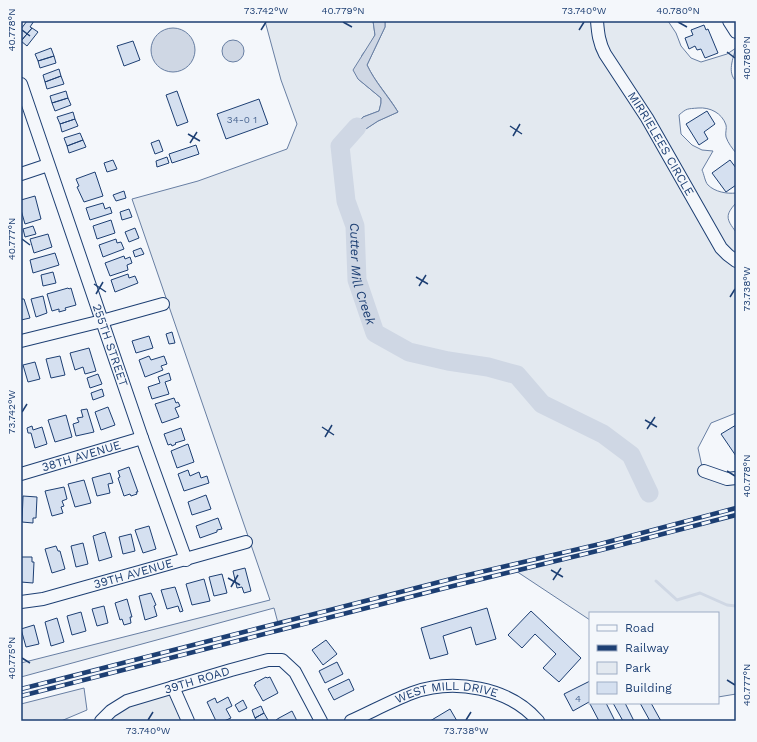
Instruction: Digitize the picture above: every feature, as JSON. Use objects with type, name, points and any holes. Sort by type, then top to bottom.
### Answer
[{"type":"street","name":"MIRRIELEES CIRCLE","points":[[598,21],[598,36],[605,54],[647,118],[721,248],[728,256],[736,261]]},
{"type":"street","points":[[729,21],[736,32]]},
{"type":"street","name":"255TH STREET","points":[[21,84],[142,438],[186,560]]},
{"type":"street","points":[[21,174],[48,165]]},
{"type":"street","points":[[21,341],[163,304]]},
{"type":"street","name":"38TH AVENUE","points":[[21,474],[142,438]]},
{"type":"street","points":[[704,471],[727,479],[736,478]]},
{"type":"street","name":"39TH AVENUE","points":[[21,602],[43,599],[246,542]]},
{"type":"street","name":"39TH ROAD","points":[[101,721],[111,711],[127,701],[268,660],[282,660],[295,672],[321,721]]},
{"type":"street","name":"WEST MILL DRIVE","points":[[351,721],[413,693],[436,687],[450,686],[480,688],[496,693],[510,699],[534,716],[538,721]]},
{"type":"street","points":[[173,688],[188,721]]},
{"type":"green space","points":[[265,21],[373,21],[375,35],[370,45],[362,55],[358,79],[381,98],[379,111],[363,117],[341,145],[378,121],[398,112],[367,65],[385,27],[385,21],[668,21],[676,33],[681,46],[691,58],[701,62],[727,54],[736,48],[731,70],[733,78],[736,81],[736,153],[726,137],[726,126],[719,114],[702,108],[686,110],[679,115],[681,134],[692,145],[702,150],[713,151],[702,170],[707,184],[718,191],[725,193],[736,193],[736,203],[730,211],[728,217],[730,224],[736,232],[736,413],[711,423],[698,448],[703,471],[736,478],[736,508],[600,544],[455,578],[278,623],[274,608],[21,677],[21,663],[270,600],[132,199],[198,181],[287,149],[297,124],[281,80]]},
{"type":"green space","points":[[736,515],[736,694],[719,697],[719,612],[589,612],[589,619],[516,571]]},
{"type":"green space","points":[[173,687],[188,721],[101,721],[111,711]]},
{"type":"shaded area","points":[[373,21],[385,21],[385,27],[367,65],[398,112],[378,121],[340,146],[363,117],[379,111],[381,98],[358,79],[353,70],[375,35]]},
{"type":"shaded area","points":[[173,28],[185,32],[191,38],[195,50],[191,62],[185,68],[173,72],[161,68],[155,62],[151,50],[155,38],[161,32]]},
{"type":"shaded area","points":[[233,40],[241,43],[244,51],[241,59],[233,62],[225,59],[222,51],[225,43]]},
{"type":"shaded area","points":[[84,688],[87,710],[61,721],[21,721],[21,704]]},
{"type":"building","points":[[27,21],[34,21],[30,27],[32,28],[21,41],[21,29]]},
{"type":"building","points":[[704,25],[706,30],[708,29],[718,53],[705,58],[701,49],[697,50],[695,46],[689,49],[685,38],[693,35],[691,30]]},
{"type":"building","points":[[32,28],[38,32],[27,46],[21,41]]},
{"type":"building","points":[[133,41],[140,60],[124,66],[117,46]]},
{"type":"building","points":[[51,48],[54,56],[38,61],[35,54]]},
{"type":"building","points":[[54,56],[56,63],[40,68],[38,61]]},
{"type":"building","points":[[59,69],[61,76],[45,82],[43,75]]},
{"type":"building","points":[[61,76],[64,84],[47,89],[45,82]]},
{"type":"building","points":[[66,91],[68,98],[52,103],[50,96]]},
{"type":"building","points":[[177,91],[188,122],[177,126],[166,95]]},
{"type":"building","points":[[68,98],[71,105],[55,111],[52,103]]},
{"type":"building","points":[[259,99],[268,124],[226,139],[217,114]]},
{"type":"building","points":[[707,111],[715,124],[704,132],[708,139],[699,145],[686,124]]},
{"type":"building","points":[[73,112],[75,119],[60,124],[57,117]]},
{"type":"building","points":[[75,119],[78,126],[62,132],[60,124]]},
{"type":"building","points":[[80,133],[83,140],[67,146],[64,138]]},
{"type":"building","points":[[83,140],[86,147],[69,153],[67,146]]},
{"type":"building","points":[[159,140],[163,151],[155,154],[151,143]]},
{"type":"building","points":[[196,145],[199,154],[172,163],[169,154]]},
{"type":"building","points":[[167,157],[169,163],[157,167],[156,161]]},
{"type":"building","points":[[113,160],[117,169],[107,172],[104,163]]},
{"type":"building","points":[[730,160],[736,168],[736,185],[726,192],[712,173]]},
{"type":"building","points":[[95,172],[103,196],[84,202],[77,187],[79,186],[76,179]]},
{"type":"building","points":[[124,191],[126,198],[116,201],[113,195]]},
{"type":"building","points":[[35,196],[41,219],[25,224],[21,210],[21,200]]},
{"type":"building","points":[[103,203],[105,209],[110,207],[112,213],[90,220],[86,208]]},
{"type":"building","points":[[129,209],[132,217],[122,220],[120,212]]},
{"type":"building","points":[[111,220],[115,233],[97,239],[93,226]]},
{"type":"building","points":[[33,226],[36,234],[25,237],[23,229]]},
{"type":"building","points":[[135,228],[139,238],[129,242],[125,232]]},
{"type":"building","points":[[48,234],[52,247],[34,253],[30,239]]},
{"type":"building","points":[[116,239],[117,243],[121,242],[124,249],[103,257],[99,245]]},
{"type":"building","points":[[141,248],[144,254],[135,257],[133,251]]},
{"type":"building","points":[[55,253],[59,265],[33,273],[30,260]]},
{"type":"building","points":[[124,256],[125,259],[130,257],[132,263],[127,265],[128,270],[110,276],[105,263]]},
{"type":"building","points":[[53,272],[56,283],[43,286],[41,275]]},
{"type":"building","points":[[128,274],[129,278],[135,276],[138,283],[115,292],[111,280]]},
{"type":"building","points":[[71,288],[76,305],[65,308],[66,310],[59,312],[59,309],[52,311],[47,294]]},
{"type":"building","points":[[43,296],[47,313],[36,317],[31,299]]},
{"type":"building","points":[[21,297],[24,299],[30,318],[21,320]]},
{"type":"building","points":[[172,332],[175,343],[169,344],[166,334]]},
{"type":"building","points":[[149,336],[153,348],[136,353],[132,341]]},
{"type":"building","points":[[89,348],[96,371],[85,374],[83,367],[75,370],[70,353]]},
{"type":"building","points":[[60,356],[65,375],[51,378],[46,359]]},
{"type":"building","points":[[149,356],[151,360],[164,356],[167,364],[161,366],[163,370],[145,377],[139,360]]},
{"type":"building","points":[[35,362],[40,379],[28,382],[23,365]]},
{"type":"building","points":[[169,373],[171,380],[165,382],[169,394],[152,399],[148,387],[160,383],[158,377]]},
{"type":"building","points":[[98,374],[102,384],[90,388],[87,378]]},
{"type":"building","points":[[102,389],[104,396],[93,400],[91,393]]},
{"type":"building","points":[[174,398],[176,403],[178,402],[180,406],[175,408],[179,417],[162,423],[155,404]]},
{"type":"building","points":[[108,407],[115,425],[101,430],[95,412]]},
{"type":"building","points":[[87,409],[94,432],[76,436],[73,424],[79,422],[77,418],[83,417],[81,410]]},
{"type":"building","points":[[66,415],[72,437],[55,442],[48,420]]},
{"type":"building","points":[[736,425],[736,456],[721,434]]},
{"type":"building","points":[[32,426],[33,430],[42,427],[47,444],[35,448],[31,433],[28,433],[27,428]]},
{"type":"building","points":[[181,428],[185,440],[175,443],[176,444],[172,446],[171,444],[168,445],[164,434]]},
{"type":"building","points":[[188,444],[194,462],[177,468],[171,451]]},
{"type":"building","points":[[129,467],[138,492],[136,492],[137,494],[131,496],[130,494],[124,496],[118,478],[120,477],[118,471]]},
{"type":"building","points":[[188,470],[190,476],[199,472],[201,478],[207,476],[209,483],[184,491],[178,474]]},
{"type":"building","points":[[110,473],[113,483],[108,484],[110,493],[97,496],[92,478]]},
{"type":"building","points":[[84,480],[91,503],[75,507],[68,484]]},
{"type":"building","points":[[64,487],[67,499],[62,501],[64,506],[61,507],[63,513],[52,516],[45,491]]},
{"type":"building","points":[[206,495],[211,509],[192,515],[188,502]]},
{"type":"building","points":[[23,496],[37,497],[36,518],[33,518],[33,523],[22,522]]},
{"type":"building","points":[[218,518],[222,529],[200,538],[196,526]]},
{"type":"building","points":[[149,526],[156,549],[143,553],[135,530]]},
{"type":"building","points":[[105,532],[112,557],[99,561],[93,536]]},
{"type":"building","points":[[131,534],[135,551],[123,554],[119,537]]},
{"type":"building","points":[[83,543],[88,564],[76,567],[71,546]]},
{"type":"building","points":[[56,546],[58,551],[60,551],[65,569],[52,573],[45,549]]},
{"type":"building","points":[[21,557],[32,557],[32,562],[34,562],[33,583],[21,582]]},
{"type":"building","points":[[245,568],[251,591],[244,593],[242,587],[237,588],[233,571]]},
{"type":"building","points":[[222,574],[227,593],[214,596],[209,577]]},
{"type":"building","points":[[204,579],[210,601],[192,605],[186,584]]},
{"type":"building","points":[[175,587],[183,611],[180,612],[178,606],[167,609],[161,590]]},
{"type":"building","points":[[151,593],[156,605],[154,606],[157,616],[145,620],[139,596]]},
{"type":"building","points":[[127,599],[132,617],[130,617],[131,623],[124,625],[122,619],[120,620],[115,603]]},
{"type":"building","points":[[104,606],[108,623],[97,626],[92,609]]},
{"type":"building","points":[[487,608],[496,639],[476,645],[471,627],[443,636],[448,654],[430,659],[421,628]]},
{"type":"building","points":[[531,611],[581,658],[559,682],[543,668],[556,654],[535,634],[522,648],[508,635]]},
{"type":"building","points":[[81,612],[86,631],[72,635],[67,616]]},
{"type":"building","points":[[57,618],[64,642],[51,646],[45,622]]},
{"type":"building","points":[[34,625],[39,644],[26,647],[21,629]]},
{"type":"building","points":[[326,640],[337,654],[323,665],[312,650]]},
{"type":"building","points":[[337,662],[343,674],[325,683],[319,671]]},
{"type":"building","points":[[266,677],[270,677],[278,693],[263,701],[254,685]]},
{"type":"building","points":[[349,679],[354,690],[334,700],[328,689]]},
{"type":"building","points":[[589,682],[589,702],[573,711],[564,694]]},
{"type":"building","points":[[228,697],[232,706],[226,709],[231,718],[224,721],[216,721],[207,702],[215,698],[217,703]]},
{"type":"building","points":[[243,700],[247,708],[239,712],[235,705]]},
{"type":"building","points":[[590,704],[606,704],[615,721],[599,721]]},
{"type":"building","points":[[614,704],[626,704],[634,721],[623,721]]},
{"type":"building","points":[[641,704],[652,704],[661,721],[650,721]]},
{"type":"building","points":[[261,706],[264,713],[255,718],[252,710]]},
{"type":"building","points":[[450,709],[457,721],[430,721]]},
{"type":"building","points":[[292,711],[297,721],[276,720],[279,718]]},
{"type":"building","points":[[264,713],[268,720],[257,721],[255,718]]},
{"type":"waterway","name":"Cutter Mill Creek","points":[[357,127],[340,146],[346,201],[355,226],[357,280],[375,333],[409,352],[448,361],[488,367],[517,375],[542,404],[603,434],[631,455],[649,493]]},
{"type":"waterway","name":"Cutter Mill Creek","points":[[656,581],[677,600],[700,593],[727,605],[736,606]]},
{"type":"railway","points":[[21,689],[455,578],[600,544],[736,508]]},
{"type":"railway","points":[[21,696],[736,515]]}]
